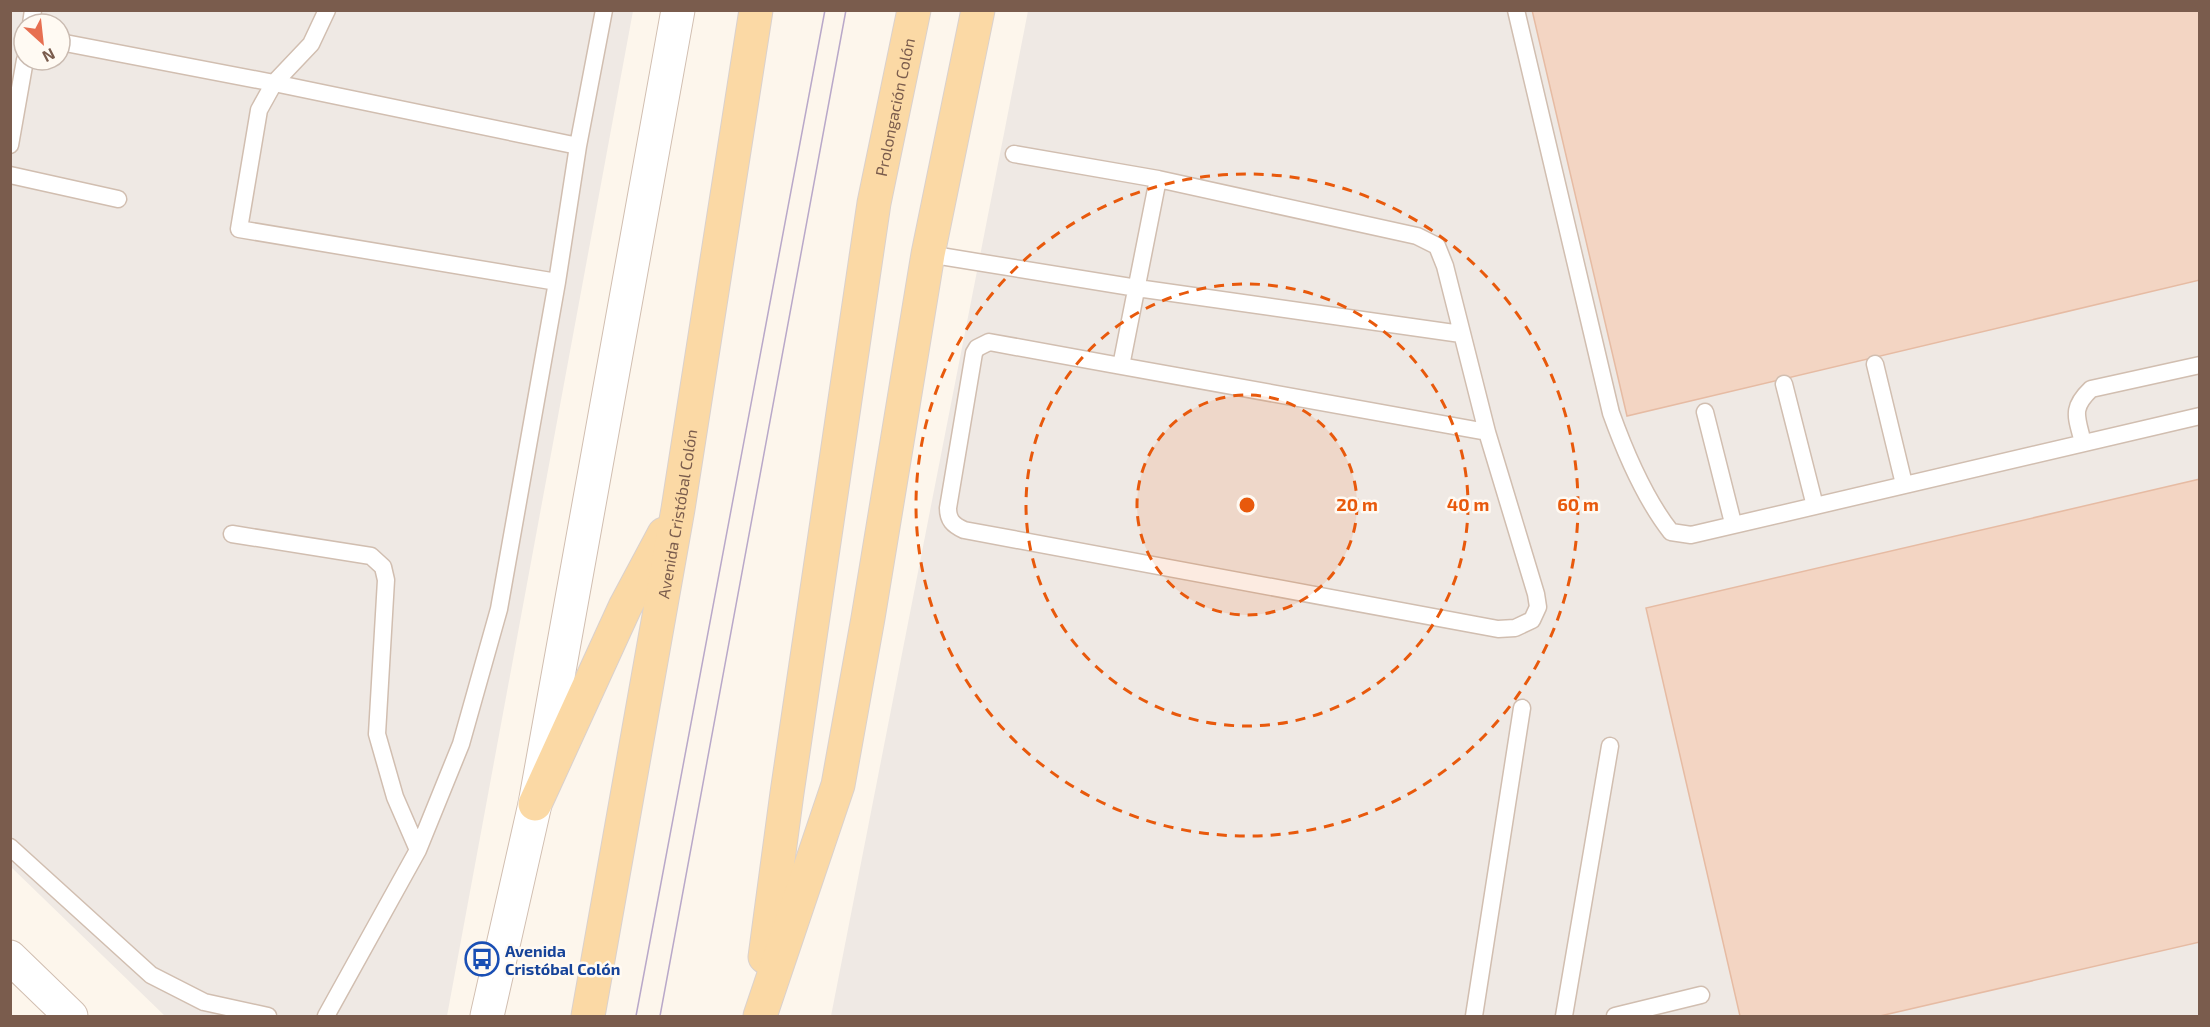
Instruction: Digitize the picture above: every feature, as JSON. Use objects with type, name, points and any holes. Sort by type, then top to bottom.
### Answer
[{"type":"main road","name":"Avenida Cristóbal Colón","points":[[588,1017],[678,509],[756,10]]},
{"type":"main road","name":"Prolongación Colón","points":[[759,1017],[787,793],[874,203],[914,10]]},
{"type":"main road","points":[[759,1017],[838,785],[928,254],[978,10]]},
{"type":"main road","points":[[535,804],[625,606],[678,509]]},
{"type":"street","points":[[487,1017],[535,804],[678,10]]},
{"type":"street","points":[[10,957],[71,1017]]},
{"type":"lane","points":[[327,10],[311,44],[274,83],[259,110],[239,229],[557,282]]},
{"type":"lane","points":[[326,1017],[418,850],[461,744],[499,609],[557,282],[578,146],[604,10]]},
{"type":"lane","points":[[1516,10],[1611,413],[1621,441],[1660,518],[1671,532],[1691,535],[2199,416]]},
{"type":"lane","points":[[72,44],[274,83],[578,146]]},
{"type":"lane","points":[[10,145],[23,72]]},
{"type":"lane","points":[[1014,154],[1158,179],[1406,234],[1428,240],[1437,246],[1442,256],[1487,432],[1538,607],[1532,620],[1515,628],[1498,629],[964,530],[951,521],[948,508],[972,357],[977,348],[990,342],[1487,432]]},
{"type":"lane","points":[[10,175],[118,199]]},
{"type":"lane","points":[[1121,366],[1158,179]]},
{"type":"lane","points":[[928,254],[1137,288],[1461,334]]},
{"type":"lane","points":[[1875,364],[1904,484]]},
{"type":"lane","points":[[2083,443],[2076,413],[2079,400],[2091,389],[2199,365]]},
{"type":"lane","points":[[1784,384],[1815,506]]},
{"type":"lane","points":[[1705,412],[1733,524]]},
{"type":"lane","points":[[232,534],[371,556],[383,567],[386,580],[377,734],[394,796],[418,850]]},
{"type":"lane","points":[[1474,1017],[1522,708]]},
{"type":"lane","points":[[1564,1017],[1610,746]]},
{"type":"lane","points":[[10,847],[151,975],[204,1002],[268,1017]]},
{"type":"lane","points":[[1615,1017],[1701,995]]},
{"type":"shaded area","points":[[10,11],[633,11],[447,1016],[165,1016],[11,867]]},
{"type":"shaded area","points":[[1028,11],[2199,11],[2199,1016],[831,1016]]},
{"type":"building","points":[[1532,10],[2200,10],[2200,280],[1627,416]]},
{"type":"building","points":[[2200,479],[2200,942],[1880,1016],[1740,1016],[1646,608]]},
{"type":"tram line","points":[[636,1016],[825,10]]},
{"type":"tram line","points":[[660,1016],[846,10]]},
{"type":"place","name":"Avenida Cristóbal Colón","points":[[482,959]]}]
